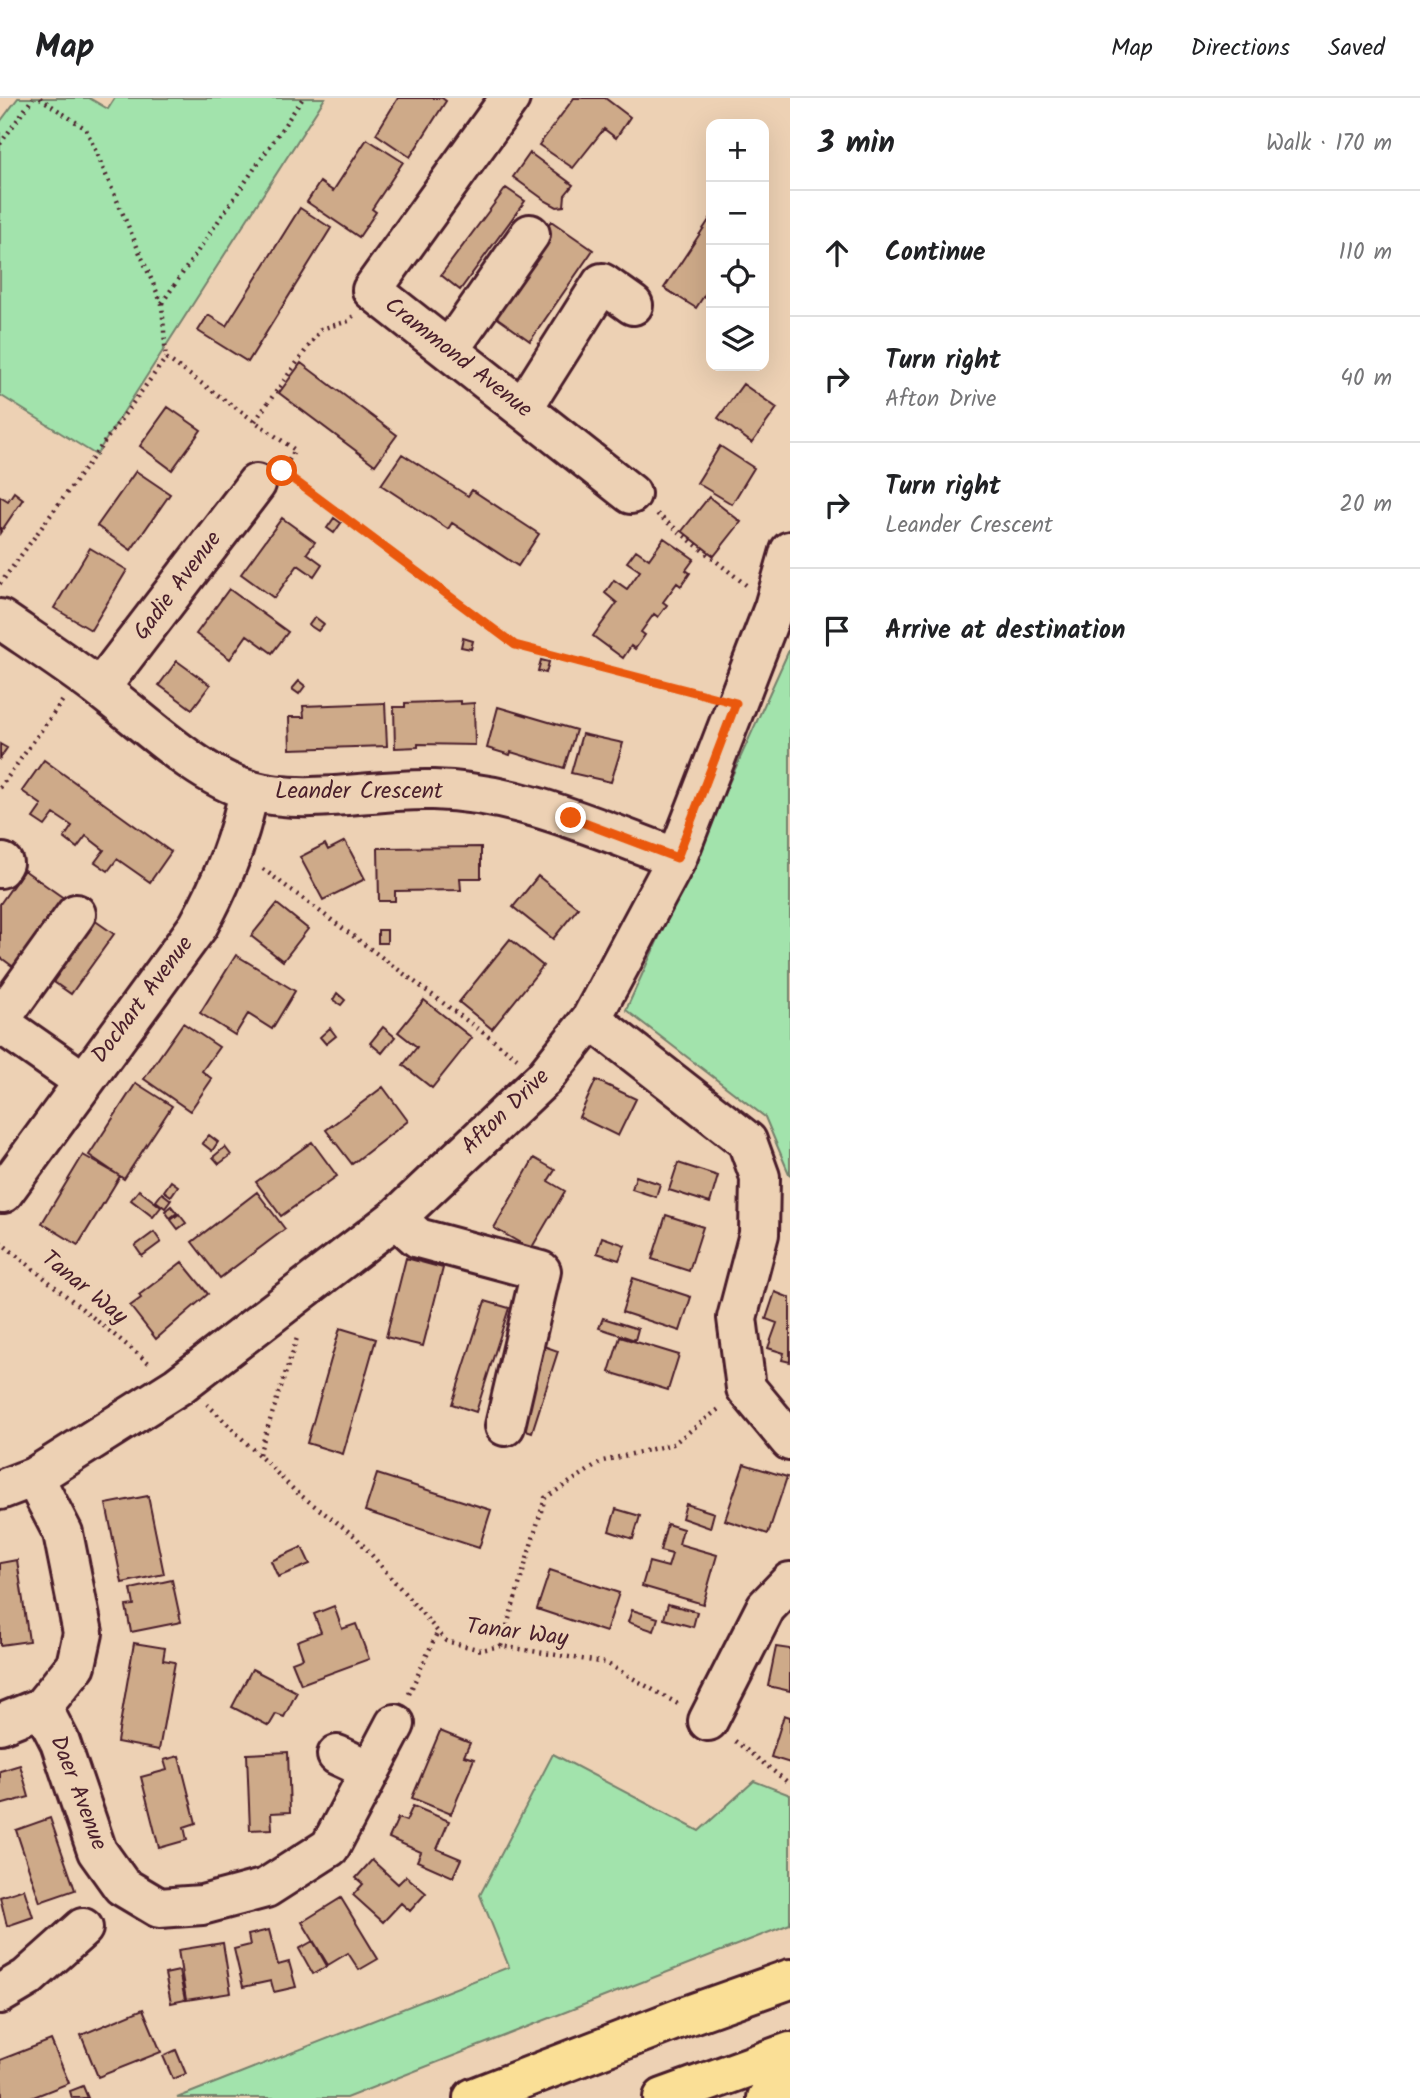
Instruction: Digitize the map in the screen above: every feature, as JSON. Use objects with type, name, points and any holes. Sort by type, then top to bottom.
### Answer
[{"type":"highway","points":[[683,2017],[790,1971]]},
{"type":"highway","points":[[473,2098],[790,1979]]},
{"type":"highway","points":[[663,2098],[790,2052]]},
{"type":"highway","points":[[767,2098],[790,2090]]},
{"type":"street","name":"Crammond Avenue","points":[[510,98],[372,290],[631,494]]},
{"type":"street","points":[[449,350],[530,234]]},
{"type":"street","points":[[523,408],[602,283],[633,305]]},
{"type":"street","name":"Gadie Avenue","points":[[90,682],[256,484]]},
{"type":"street","name":"Afton Drive","points":[[17,1484],[181,1384],[396,1218],[544,1078],[591,1019],[677,858],[736,703],[782,610],[790,551]]},
{"type":"street","name":"Leander Crescent","points":[[0,619],[90,682],[213,775],[249,790],[292,797],[433,790],[475,794],[517,801],[677,858]]},
{"type":"street","name":"Dochart Avenue","points":[[3,1193],[198,926],[234,848],[249,790]]},
{"type":"street","points":[[76,914],[0,1022],[83,1081]]},
{"type":"street","points":[[591,1019],[747,1141],[760,1177],[760,1234],[737,1318],[747,1388],[790,1441]]},
{"type":"street","points":[[396,1218],[418,1238],[541,1271],[505,1426]]},
{"type":"street","points":[[0,1724],[41,1707],[76,1665],[83,1633],[63,1533],[17,1484]]},
{"type":"street","points":[[708,1721],[766,1607],[790,1582]]},
{"type":"street","name":"Daer Avenue","points":[[41,1707],[60,1742],[97,1851],[122,1886],[159,1908],[202,1905],[266,1888],[330,1847],[353,1763],[395,1724]]},
{"type":"street","points":[[0,1994],[27,1978],[83,1928]]},
{"type":"path","points":[[0,144],[33,98]]},
{"type":"path","points":[[0,584],[166,358],[162,304],[86,130],[40,98]]},
{"type":"path","points":[[162,304],[303,98]]},
{"type":"path","points":[[255,421],[321,329],[349,321],[372,290]]},
{"type":"path","points":[[166,358],[295,450],[282,471],[515,645],[736,703]]},
{"type":"path","points":[[631,494],[782,610]]},
{"type":"path","points":[[0,788],[90,682]]},
{"type":"path","points":[[234,848],[544,1078]]},
{"type":"path","name":"Tanar Way","points":[[0,1242],[181,1384],[259,1454],[295,1491],[356,1537],[446,1641],[481,1650],[501,1646],[606,1663],[708,1721],[790,1784]]},
{"type":"path","points":[[259,1454],[298,1335]]},
{"type":"path","points":[[501,1646],[545,1498],[603,1461],[673,1444],[747,1388]]},
{"type":"path","points":[[395,1724],[438,1631]]},
{"type":"green space","points":[[18,98],[89,98],[108,109],[115,98],[325,98],[96,455],[0,395],[0,122]]},
{"type":"green space","points":[[790,648],[790,1176],[765,1117],[626,1010]]},
{"type":"green space","points":[[553,1754],[699,1831],[754,1781],[790,1795],[790,1924],[346,2098],[177,2098],[509,1967],[480,1895]]},
{"type":"building","points":[[398,98],[442,98],[446,101],[410,157],[376,134]]},
{"type":"building","points":[[574,98],[605,98],[630,117],[616,138],[604,129],[573,168],[539,145]]},
{"type":"building","points":[[367,139],[403,162],[372,209],[376,212],[359,237],[307,202],[320,182],[333,191]]},
{"type":"building","points":[[530,153],[573,185],[565,195],[564,206],[557,207],[546,201],[513,177]]},
{"type":"building","points":[[506,188],[525,201],[460,290],[441,275]]},
{"type":"building","points":[[300,208],[331,228],[248,362],[198,331],[208,315],[226,326]]},
{"type":"building","points":[[551,221],[593,250],[530,341],[489,312]]},
{"type":"building","points":[[706,225],[706,293],[696,308],[664,288]]},
{"type":"building","points":[[301,363],[397,435],[375,465],[279,393]]},
{"type":"building","points":[[743,384],[777,408],[752,443],[718,418]]},
{"type":"building","points":[[168,407],[201,430],[172,470],[140,446]]},
{"type":"building","points":[[720,446],[754,468],[732,504],[697,483]]},
{"type":"building","points":[[402,454],[468,496],[472,490],[539,534],[518,566],[452,523],[448,529],[381,485]]},
{"type":"building","points":[[136,471],[170,494],[131,550],[97,526]]},
{"type":"building","points":[[14,492],[23,499],[0,533],[0,496],[8,501]]},
{"type":"building","points":[[709,497],[741,522],[714,556],[682,531]]},
{"type":"building","points":[[282,518],[315,542],[307,553],[322,564],[314,576],[298,565],[274,598],[241,574]]},
{"type":"building","points":[[334,518],[341,523],[334,533],[327,528]]},
{"type":"building","points":[[664,538],[694,559],[686,570],[690,573],[681,586],[677,583],[663,602],[667,605],[658,617],[654,614],[641,632],[645,635],[635,649],[631,646],[623,658],[593,636],[617,603],[605,593],[614,580],[627,589],[640,571],[627,562],[636,550],[649,559]]},
{"type":"building","points":[[90,548],[127,570],[91,630],[54,608]]},
{"type":"building","points":[[229,589],[288,632],[272,653],[247,635],[230,659],[196,634]]},
{"type":"building","points":[[315,617],[324,624],[318,631],[309,625]]},
{"type":"building","points":[[463,638],[473,641],[471,649],[461,647]]},
{"type":"building","points":[[541,660],[549,662],[546,673],[538,671]]},
{"type":"building","points":[[177,661],[210,685],[192,709],[159,685]]},
{"type":"building","points":[[299,681],[305,686],[299,694],[292,689]]},
{"type":"building","points":[[461,701],[461,704],[474,703],[475,745],[418,744],[418,747],[395,748],[394,707],[405,707],[405,703]]},
{"type":"building","points":[[385,703],[387,746],[290,749],[289,717],[304,717],[303,706]]},
{"type":"building","points":[[498,707],[576,730],[564,768],[511,752],[510,755],[487,748]]},
{"type":"building","points":[[582,734],[623,743],[611,782],[571,773]]},
{"type":"building","points":[[0,744],[7,748],[0,758]]},
{"type":"building","points":[[44,760],[171,852],[150,882],[117,859],[108,871],[95,862],[104,850],[86,836],[77,848],[64,838],[72,826],[54,814],[45,826],[33,818],[42,805],[22,791]]},
{"type":"building","points":[[345,841],[365,879],[323,900],[300,857],[325,844],[328,850]]},
{"type":"building","points":[[481,847],[481,878],[460,878],[461,890],[395,891],[395,901],[379,901],[378,848]]},
{"type":"building","points":[[24,870],[65,899],[15,968],[0,957],[0,904]]},
{"type":"building","points":[[538,876],[578,908],[553,939],[513,907]]},
{"type":"building","points":[[277,904],[308,929],[283,961],[251,936]]},
{"type":"building","points":[[94,920],[114,934],[71,994],[51,980]]},
{"type":"building","points":[[378,930],[387,930],[387,943],[378,943]]},
{"type":"building","points":[[510,939],[543,966],[492,1029],[459,1002]]},
{"type":"building","points":[[236,955],[295,991],[272,1029],[248,1014],[235,1035],[200,1013]]},
{"type":"building","points":[[337,993],[345,1000],[341,1005],[333,1000]]},
{"type":"building","points":[[424,1000],[472,1038],[432,1088],[403,1065],[417,1047],[398,1032]]},
{"type":"building","points":[[183,1023],[219,1047],[202,1071],[212,1079],[190,1111],[144,1079]]},
{"type":"building","points":[[383,1027],[395,1037],[382,1053],[370,1043]]},
{"type":"building","points":[[330,1028],[336,1036],[326,1044],[320,1037]]},
{"type":"building","points":[[596,1080],[636,1099],[618,1136],[579,1117]]},
{"type":"building","points":[[136,1083],[172,1106],[124,1179],[89,1155]]},
{"type":"building","points":[[383,1087],[408,1121],[352,1164],[326,1130]]},
{"type":"building","points":[[209,1135],[218,1142],[212,1151],[202,1143]]},
{"type":"building","points":[[312,1142],[337,1176],[281,1216],[256,1182]]},
{"type":"building","points":[[225,1147],[231,1155],[219,1164],[213,1157]]},
{"type":"building","points":[[83,1155],[120,1176],[78,1245],[42,1223]]},
{"type":"building","points":[[534,1158],[555,1170],[548,1181],[565,1191],[531,1249],[494,1228]]},
{"type":"building","points":[[678,1163],[718,1176],[710,1203],[669,1190]]},
{"type":"building","points":[[636,1176],[660,1184],[656,1197],[632,1189]]},
{"type":"building","points":[[171,1181],[178,1186],[171,1196],[164,1191]]},
{"type":"building","points":[[139,1190],[161,1207],[153,1217],[131,1200]]},
{"type":"building","points":[[257,1192],[285,1229],[220,1278],[192,1242]]},
{"type":"building","points":[[162,1193],[171,1200],[165,1208],[156,1201]]},
{"type":"building","points":[[171,1206],[177,1213],[170,1218],[165,1211]]},
{"type":"building","points":[[179,1214],[186,1223],[178,1229],[171,1220]]},
{"type":"building","points":[[666,1215],[703,1227],[689,1271],[652,1259]]},
{"type":"building","points":[[154,1232],[161,1242],[142,1256],[135,1246]]},
{"type":"building","points":[[602,1237],[625,1245],[619,1260],[597,1253]]},
{"type":"building","points":[[406,1258],[443,1268],[423,1346],[386,1337]]},
{"type":"building","points":[[182,1262],[208,1294],[156,1339],[130,1306],[141,1298],[139,1295]]},
{"type":"building","points":[[633,1278],[691,1297],[680,1331],[622,1312]]},
{"type":"building","points":[[775,1292],[790,1298],[790,1362],[782,1360],[784,1353],[768,1348],[777,1323],[766,1319]]},
{"type":"building","points":[[485,1301],[509,1308],[476,1412],[452,1404]]},
{"type":"building","points":[[603,1318],[638,1329],[635,1340],[599,1328]]},
{"type":"building","points":[[340,1328],[376,1339],[343,1454],[307,1443]]},
{"type":"building","points":[[620,1337],[679,1355],[668,1390],[609,1372]]},
{"type":"building","points":[[535,1343],[558,1351],[532,1432],[508,1424]]},
{"type":"building","points":[[744,1464],[787,1477],[768,1534],[725,1520]]},
{"type":"building","points":[[377,1474],[491,1510],[479,1548],[365,1511]]},
{"type":"building","points":[[148,1496],[164,1574],[122,1583],[106,1504]]},
{"type":"building","points":[[686,1504],[714,1513],[710,1528],[682,1518]]},
{"type":"building","points":[[616,1509],[640,1516],[633,1539],[609,1531]]},
{"type":"building","points":[[667,1524],[683,1529],[679,1544],[717,1555],[703,1604],[642,1586],[649,1562],[668,1567],[672,1554],[660,1551]]},
{"type":"building","points":[[302,1547],[310,1564],[278,1577],[271,1561]]},
{"type":"building","points":[[17,1560],[29,1641],[0,1645],[0,1563]]},
{"type":"building","points":[[550,1570],[619,1593],[606,1632],[537,1609]]},
{"type":"building","points":[[172,1580],[181,1622],[131,1632],[126,1606],[134,1605],[131,1589]]},
{"type":"building","points":[[668,1604],[697,1612],[693,1627],[664,1619]]},
{"type":"building","points":[[334,1606],[342,1629],[356,1624],[369,1659],[301,1684],[292,1662],[303,1658],[297,1641],[321,1632],[314,1614]]},
{"type":"building","points":[[632,1610],[658,1618],[654,1631],[628,1622]]},
{"type":"building","points":[[134,1643],[165,1648],[163,1660],[175,1662],[159,1750],[117,1742]]},
{"type":"building","points":[[776,1647],[790,1649],[790,1691],[768,1686]]},
{"type":"building","points":[[252,1669],[297,1692],[284,1717],[276,1714],[269,1726],[232,1707]]},
{"type":"building","points":[[784,1715],[790,1717],[790,1763],[771,1757]]},
{"type":"building","points":[[440,1731],[470,1743],[464,1756],[474,1759],[451,1814],[412,1798]]},
{"type":"building","points":[[288,1752],[290,1812],[271,1813],[272,1829],[250,1830],[247,1754]]},
{"type":"building","points":[[179,1756],[196,1823],[184,1827],[187,1840],[159,1848],[141,1777],[167,1770],[164,1760]]},
{"type":"building","points":[[20,1765],[29,1797],[0,1805],[0,1771]]},
{"type":"building","points":[[413,1806],[449,1821],[437,1849],[461,1859],[453,1877],[417,1861],[421,1852],[389,1838],[398,1818],[406,1821]]},
{"type":"building","points":[[50,1818],[75,1890],[40,1902],[16,1830]]},
{"type":"building","points":[[372,1860],[398,1884],[406,1876],[426,1893],[410,1911],[401,1903],[383,1922],[353,1895],[363,1884],[356,1878]]},
{"type":"building","points":[[24,1889],[33,1917],[7,1926],[0,1897]]},
{"type":"building","points":[[341,1898],[378,1959],[359,1970],[348,1953],[328,1965],[302,1922]]},
{"type":"building","points":[[269,1930],[278,1965],[289,1962],[296,1987],[274,1992],[271,1981],[243,1987],[234,1949],[250,1945],[248,1935]]},
{"type":"building","points":[[313,1941],[327,1966],[313,1974],[299,1949]]},
{"type":"building","points":[[223,1943],[231,1993],[186,2000],[178,1950]]},
{"type":"building","points":[[179,1971],[185,2000],[171,2003],[165,1974]]},
{"type":"building","points":[[143,2009],[161,2052],[98,2077],[81,2035]]},
{"type":"building","points":[[51,2040],[69,2083],[31,2098],[2,2098],[0,2060]]},
{"type":"building","points":[[176,2050],[186,2074],[173,2079],[163,2056]]},
{"type":"building","points":[[83,2086],[88,2098],[72,2098],[70,2091]]},
{"type":"route","points":[[282,471],[515,645],[736,703],[677,858],[571,818]]}]
